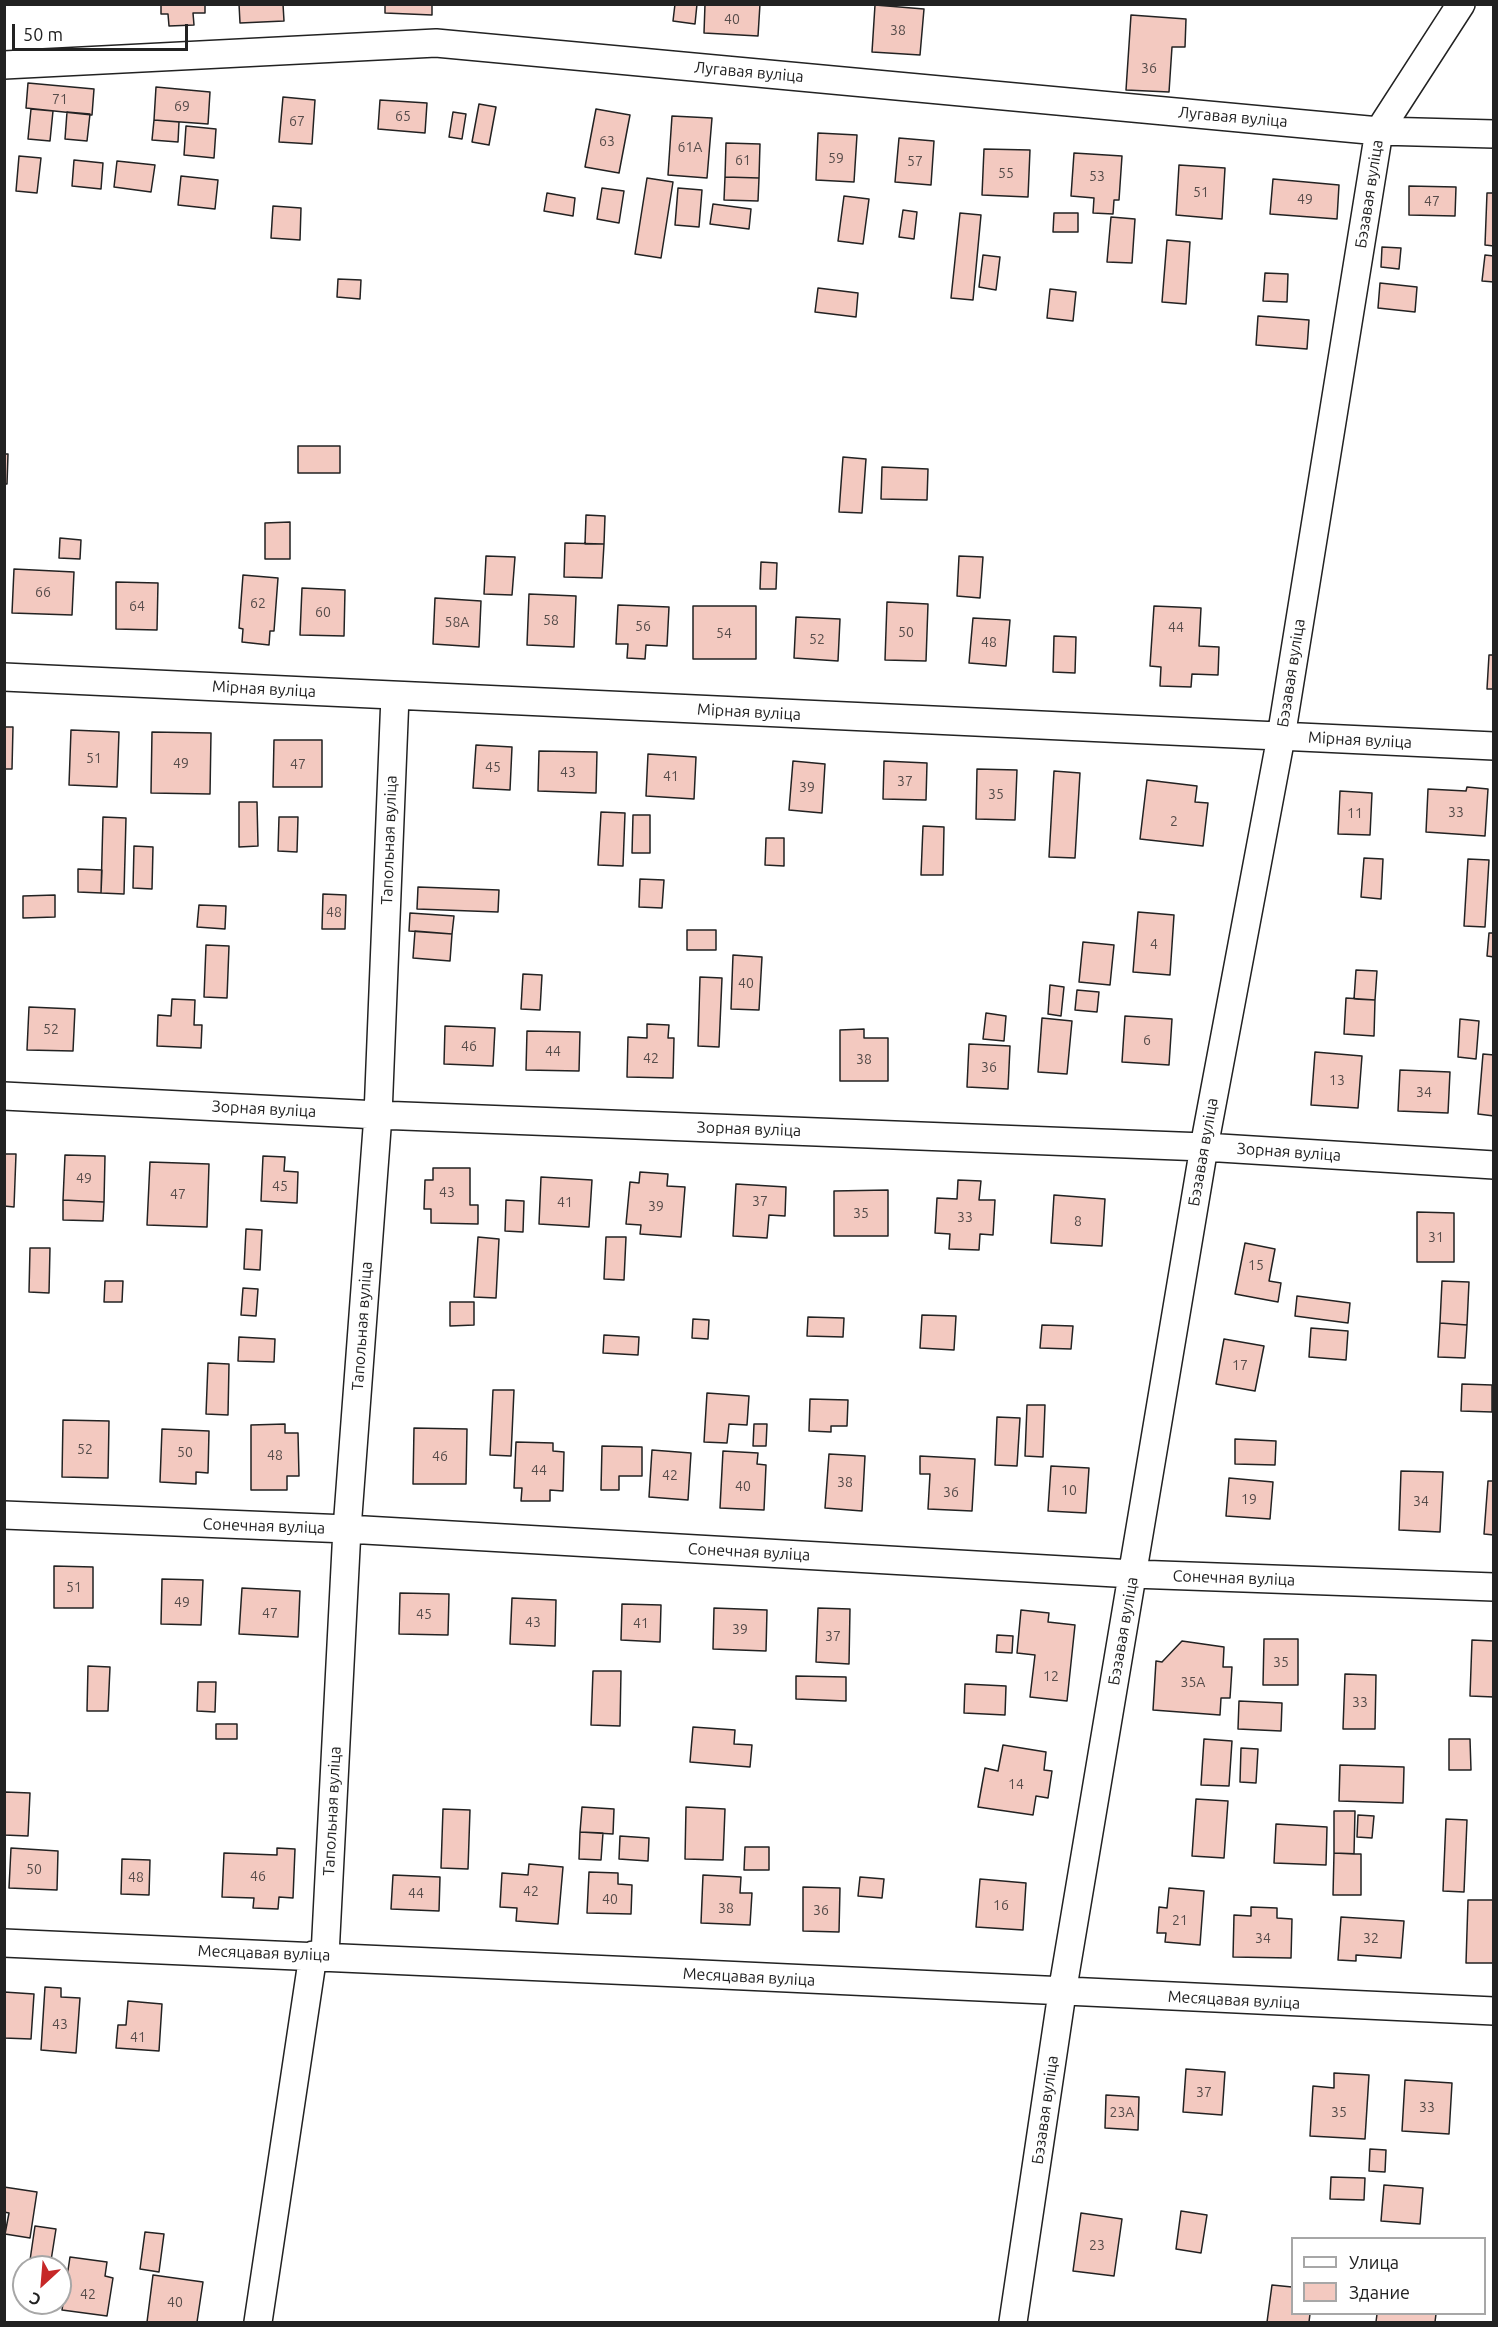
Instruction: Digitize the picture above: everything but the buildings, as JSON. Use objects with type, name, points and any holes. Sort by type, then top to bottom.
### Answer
[{"type":"street","name":"Бэзавая вуліца","points":[[1013,2322],[1062,1992],[1204,1147],[1281,737],[1379,131],[1461,4]]},
{"type":"street","name":"Лугавая вуліца","points":[[4,65],[436,43],[1379,131],[1494,134]]},
{"type":"street","name":"Мірная вуліца","points":[[4,677],[1494,747]]},
{"type":"street","name":"Тапольная вуліца","points":[[258,2322],[319,1955],[347,1529],[378,1114],[395,696]]},
{"type":"street","name":"Зорная вуліца","points":[[4,1096],[378,1114],[1204,1147],[1494,1165]]},
{"type":"street","name":"Сонечная вуліца","points":[[4,1515],[347,1529],[1133,1574],[1494,1587]]},
{"type":"street","name":"Месяцавая вуліца","points":[[4,1943],[319,1955],[1494,2012]]}]
